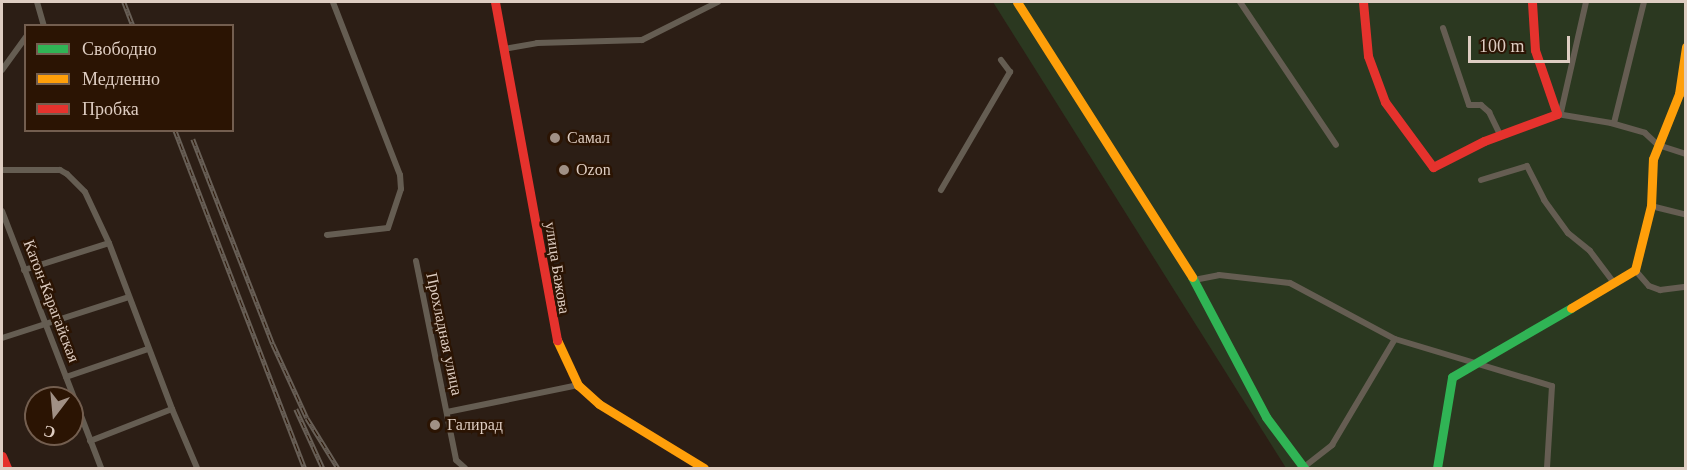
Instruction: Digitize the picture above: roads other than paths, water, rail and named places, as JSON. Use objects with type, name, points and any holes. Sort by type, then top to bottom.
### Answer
[{"type":"main road","name":"улица Бажова","points":[[495,2],[552,328],[578,386],[599,404],[704,468]]},
{"type":"main road","points":[[1017,2],[1194,280],[1266,417],[1304,468]]},
{"type":"main road","points":[[1363,2],[1368,56],[1385,102],[1431,166],[1500,135],[1559,113],[1535,50],[1532,2]]},
{"type":"main road","points":[[1437,468],[1452,377],[1475,360],[1612,280],[1635,270],[1652,206],[1653,159],[1682,95],[1686,46]]},
{"type":"main road","points":[[2,456],[7,468]]},
{"type":"street","points":[[37,2],[43,24]]},
{"type":"street","points":[[327,235],[388,228],[400,189],[400,175],[333,2]]},
{"type":"street","points":[[504,49],[537,43],[642,40],[706,4],[718,2]]},
{"type":"street","points":[[1240,2],[1336,145]]},
{"type":"street","points":[[1586,2],[1559,113],[1614,123],[1645,133],[1658,146],[1686,153]]},
{"type":"street","points":[[1614,123],[1644,2]]},
{"type":"street","points":[[1443,28],[1469,105],[1481,105],[1489,112],[1500,135]]},
{"type":"street","points":[[2,70],[24,40]]},
{"type":"street","points":[[942,190],[1010,72],[1001,60]]},
{"type":"street","points":[[1481,180],[1527,166],[1544,200],[1568,233],[1590,251],[1612,280]]},
{"type":"street","points":[[2,170],[60,170],[85,192],[109,243],[148,349],[197,468]]},
{"type":"street","points":[[1652,206],[1686,215]]},
{"type":"street","name":"Катон-Карагайская","points":[[2,211],[101,468]]},
{"type":"street","points":[[24,270],[109,243]]},
{"type":"street","name":"Прохладная улица","points":[[416,261],[456,460],[465,468]]},
{"type":"street","points":[[1635,270],[1649,286],[1660,290],[1686,287]]},
{"type":"street","points":[[1194,280],[1219,275],[1290,283],[1395,339],[1475,360],[1552,386],[1547,468]]},
{"type":"street","points":[[2,338],[129,297]]},
{"type":"street","points":[[1304,468],[1332,445],[1395,339]]},
{"type":"street","points":[[66,377],[148,349]]},
{"type":"street","name":"Прохладная улица","points":[[447,412],[578,386]]},
{"type":"street","points":[[90,441],[172,410]]},
{"type":"railway","points":[[124,2],[132,24]]},
{"type":"railway","points":[[176,132],[305,468]]},
{"type":"railway","points":[[193,139],[273,344],[307,418],[338,468]]},
{"type":"railway","points":[[296,409],[323,468]]},
{"type":"place","name":"Самал","points":[[555,138]]},
{"type":"place","name":"Ozon","points":[[564,170]]},
{"type":"place","name":"Галирад","points":[[435,425]]}]
